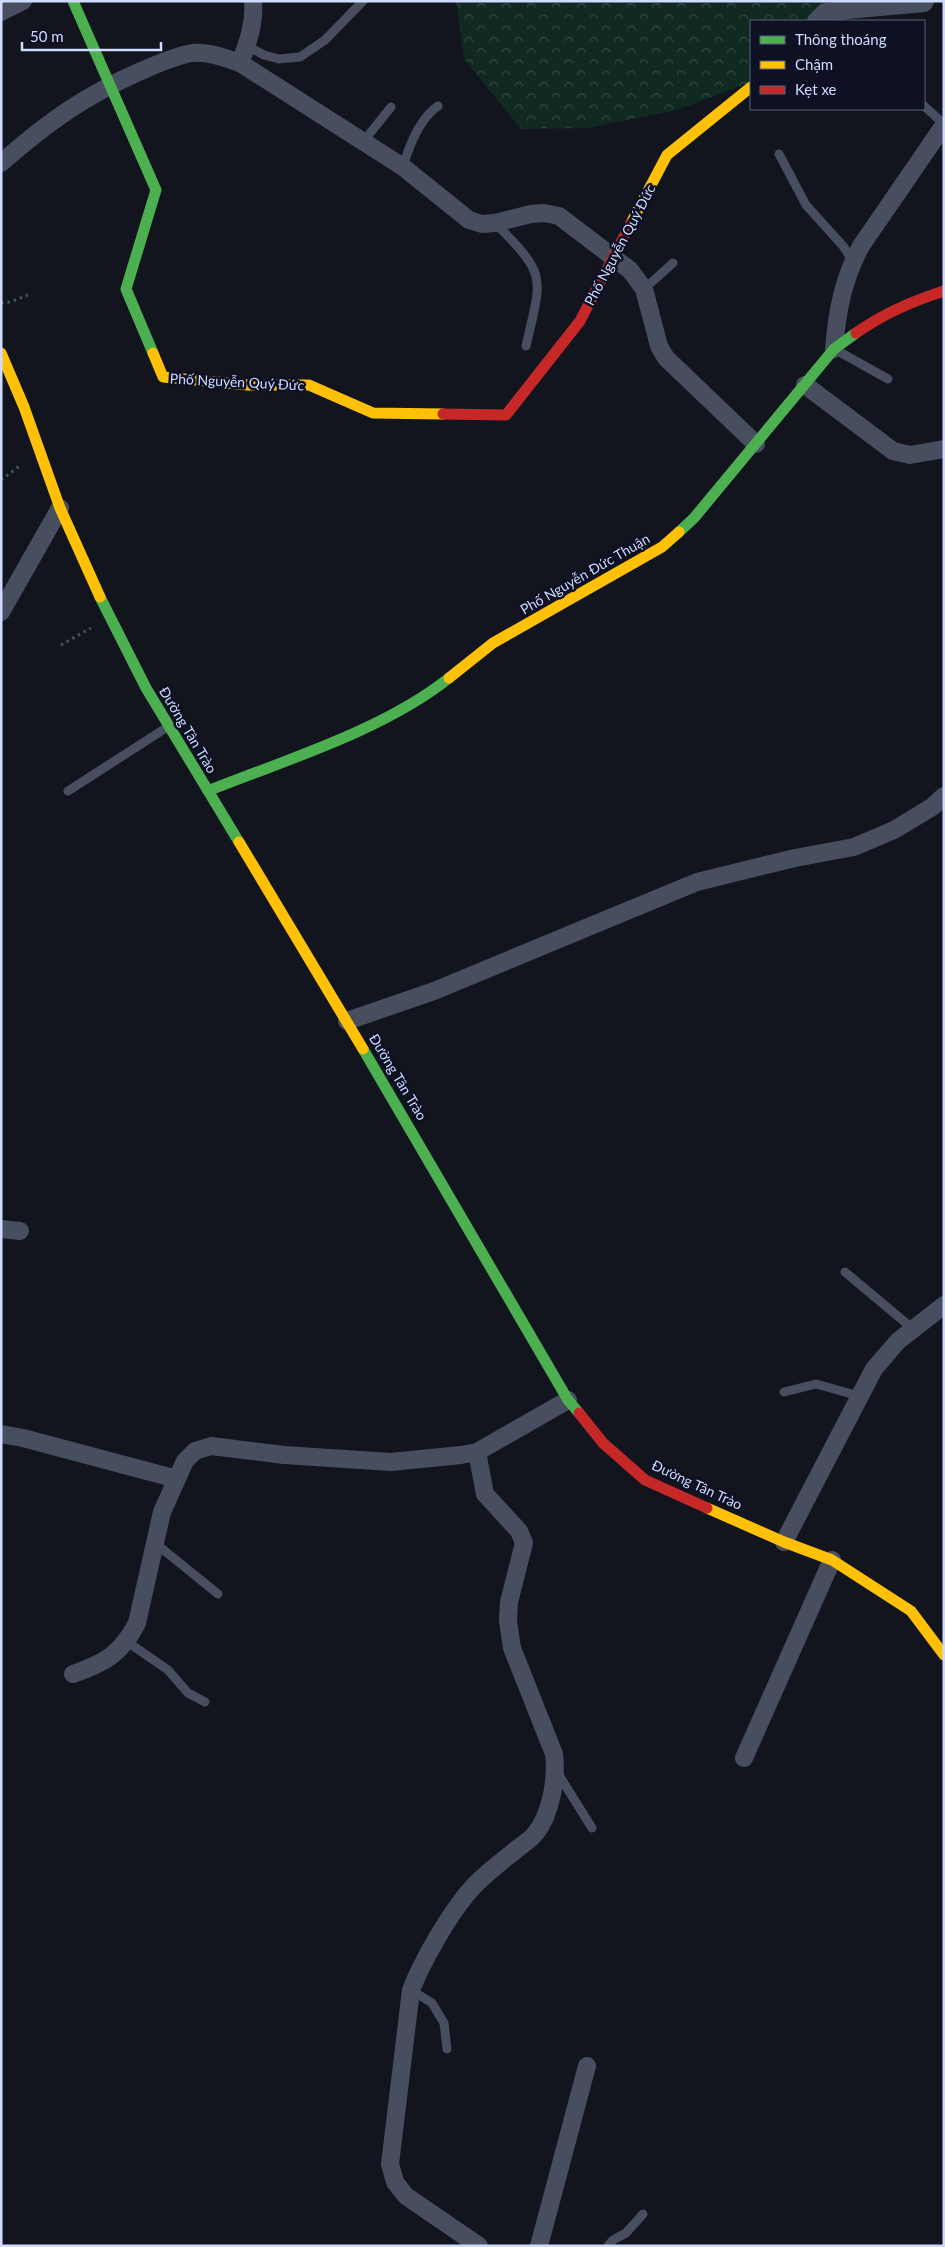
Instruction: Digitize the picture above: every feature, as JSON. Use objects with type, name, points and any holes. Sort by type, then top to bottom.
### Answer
[{"type":"main road","name":"Phố Nguyễn Quý Đức","points":[[73,1],[156,190],[126,289],[163,378],[248,385],[309,385],[373,413],[506,415],[580,320],[667,155],[750,87]]},
{"type":"main road","name":"Phố Nguyễn Đức Thuận","points":[[208,791],[373,725],[438,687],[493,643],[662,547],[694,518],[834,349],[876,320],[918,299],[944,291]]},
{"type":"main road","name":"Đường Tân Trào","points":[[1,354],[24,407],[60,508],[109,617],[168,726],[347,1021],[568,1400],[603,1443],[645,1480],[784,1542],[832,1560],[911,1611],[944,1655]]},
{"type":"street","points":[[1,12],[23,1]]},
{"type":"street","points":[[240,63],[247,46],[254,14],[253,1]]},
{"type":"street","points":[[817,20],[825,12],[924,3],[925,1]]},
{"type":"street","points":[[1,163],[51,120],[75,104],[110,86],[161,62],[193,53],[222,56],[240,63],[403,168],[468,220],[482,224],[495,223],[544,212],[559,216],[630,270],[644,288],[659,346],[666,358],[756,444]]},
{"type":"street","points":[[834,349],[840,297],[853,261],[861,246],[944,125]]},
{"type":"street","points":[[805,385],[893,450],[910,455],[944,449]]},
{"type":"street","points":[[3,605],[60,508]]},
{"type":"street","points":[[347,1021],[434,991],[697,882],[854,846],[894,830],[932,807],[944,796]]},
{"type":"street","points":[[1,1229],[20,1231]]},
{"type":"street","points":[[784,1542],[874,1369],[912,1328],[944,1305]]},
{"type":"street","points":[[73,1674],[105,1662],[126,1641],[137,1623],[162,1512],[185,1461],[195,1451],[211,1446],[284,1454],[391,1462],[461,1455],[477,1452],[568,1400]]},
{"type":"street","points":[[1,1434],[23,1438],[177,1479]]},
{"type":"street","points":[[477,1452],[485,1494],[519,1531],[524,1543],[509,1602],[508,1621],[512,1648],[554,1754],[556,1770],[554,1784],[543,1820],[535,1835],[489,1871],[466,1894],[420,1966],[411,1990],[390,2164],[396,2182],[406,2196],[479,2246]]},
{"type":"street","points":[[744,1758],[832,1560]]},
{"type":"street","points":[[539,2246],[587,2066]]},
{"type":"lane","points":[[247,46],[264,55],[279,59],[300,57],[325,40],[362,1]]},
{"type":"lane","points":[[403,168],[420,127],[428,113],[438,106]]},
{"type":"lane","points":[[363,142],[391,107]]},
{"type":"lane","points":[[925,107],[944,125]]},
{"type":"lane","points":[[778,154],[806,205],[843,246],[853,261]]},
{"type":"lane","points":[[495,223],[530,261],[538,279],[535,315],[526,346]]},
{"type":"lane","points":[[644,288],[673,263]]},
{"type":"lane","points":[[834,349],[888,379]]},
{"type":"lane","points":[[68,791],[168,726]]},
{"type":"lane","points":[[846,1272],[912,1328]]},
{"type":"lane","points":[[784,1392],[816,1384],[859,1396]]},
{"type":"lane","points":[[154,1543],[218,1594]]},
{"type":"lane","points":[[126,1641],[168,1670],[188,1693],[205,1702]]},
{"type":"lane","points":[[556,1770],[592,1828]]},
{"type":"lane","points":[[411,1990],[432,2003],[444,2023],[448,2049]]},
{"type":"lane","points":[[608,2246],[626,2233],[643,2214]]},
{"type":"path","points":[[1,303],[10,302],[28,295]]},
{"type":"path","points":[[61,645],[109,617]]},
{"type":"green space","points":[[456,1],[838,1],[817,20],[750,20],[750,82],[677,110],[588,128],[521,129],[464,59]]},
{"type":"traffic: fast","points":[[73,1],[156,190],[126,289],[153,353]]},
{"type":"traffic: fast","points":[[679,532],[694,518],[834,349],[856,333]]},
{"type":"traffic: fast","points":[[100,597],[146,688],[239,842]]},
{"type":"traffic: fast","points":[[208,791],[364,728],[423,697],[449,678]]},
{"type":"traffic: fast","points":[[363,1049],[568,1400],[579,1413]]},
{"type":"traffic: slow","points":[[631,223],[667,155],[750,88]]},
{"type":"traffic: slow","points":[[1,353],[24,407],[60,508],[100,597]]},
{"type":"traffic: slow","points":[[153,353],[163,377],[248,385],[309,385],[373,413],[443,414]]},
{"type":"traffic: slow","points":[[449,678],[493,643],[662,547],[679,532]]},
{"type":"traffic: slow","points":[[239,842],[363,1049]]},
{"type":"traffic: slow","points":[[707,1508],[784,1542],[832,1560],[911,1611],[944,1655]]},
{"type":"traffic: jam","points":[[443,414],[506,415],[580,321],[631,223]]},
{"type":"traffic: jam","points":[[856,333],[898,309],[944,291]]},
{"type":"traffic: jam","points":[[579,1413],[603,1443],[645,1480],[707,1508]]}]
